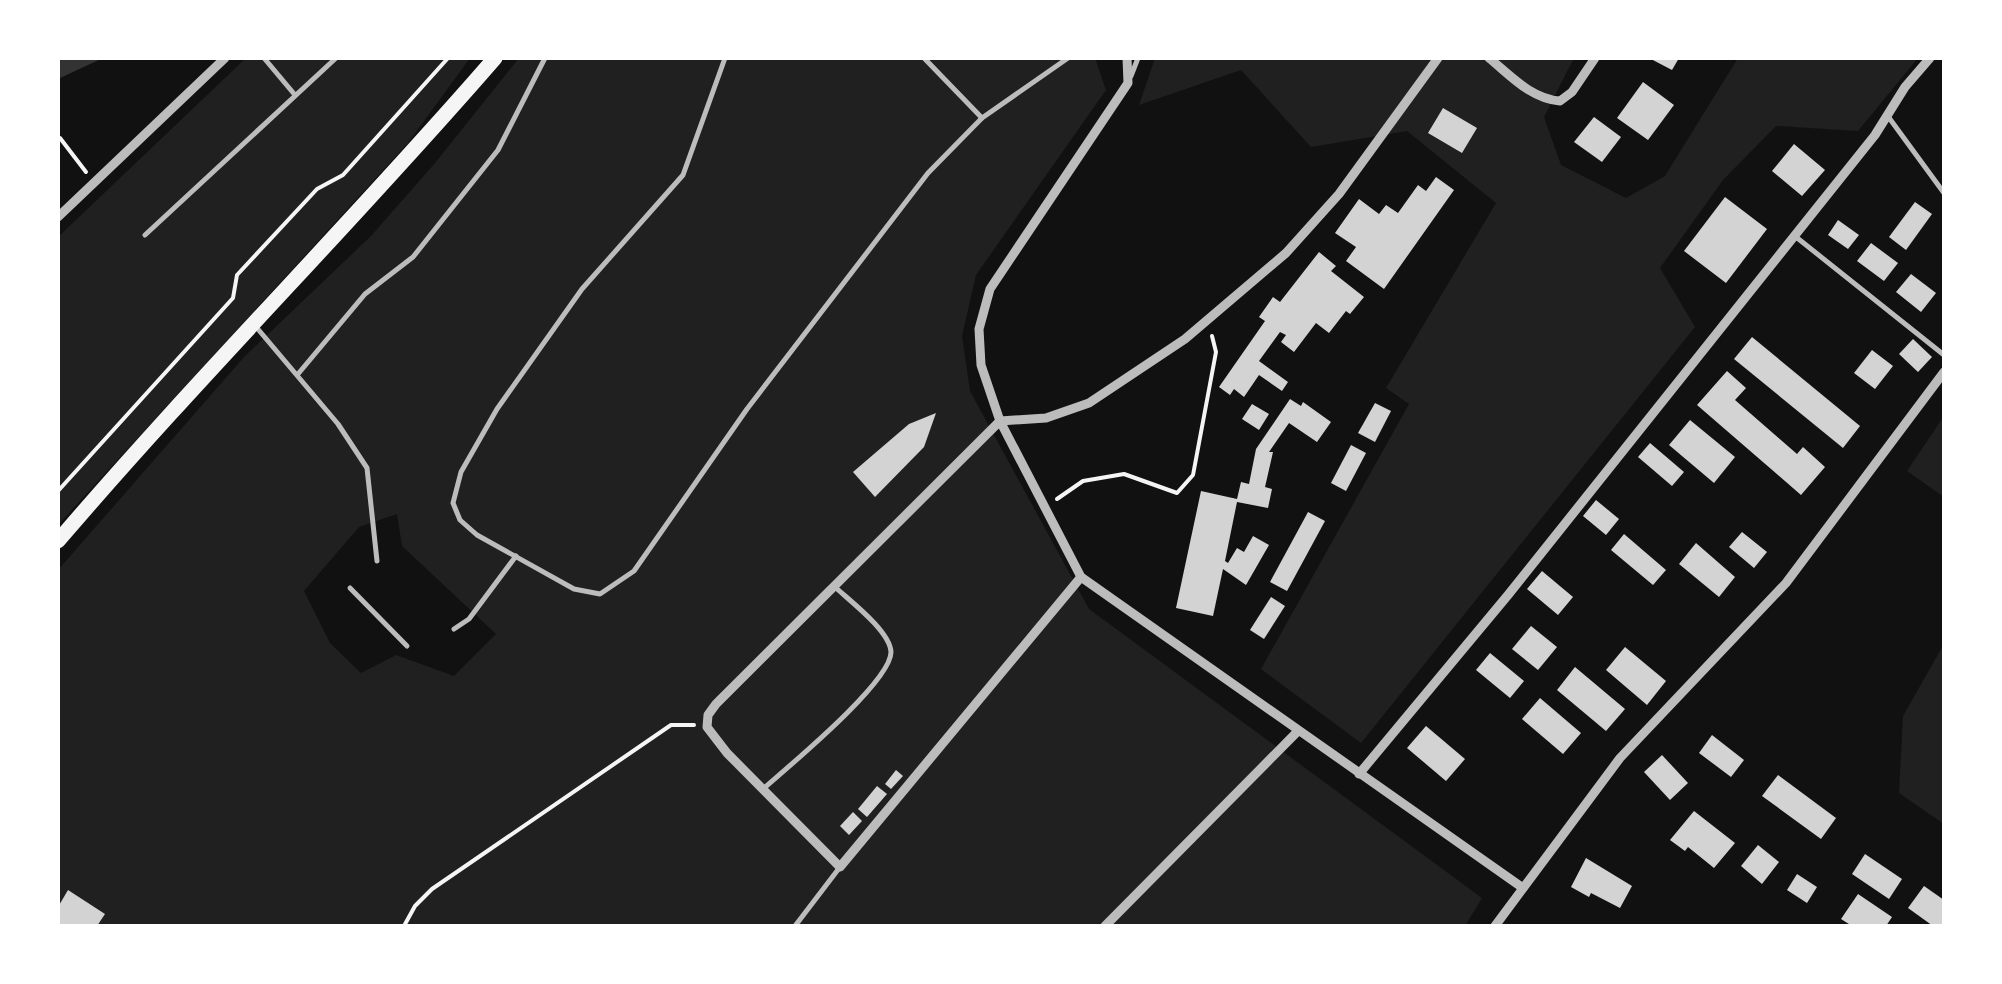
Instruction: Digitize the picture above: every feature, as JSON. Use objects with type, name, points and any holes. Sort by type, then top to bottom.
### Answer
[{"type":"highway","points":[[58,541],[252,322],[496,58]]},
{"type":"street","points":[[58,216],[225,58]]},
{"type":"street","points":[[1127,58],[1128,83],[990,288],[979,330],[981,366],[1000,421],[1080,577],[1523,888]]},
{"type":"street","points":[[1080,577],[840,868],[727,753],[707,727],[708,715],[716,704],[1000,421],[1046,418],[1089,403],[1185,339],[1286,252],[1339,194],[1438,58]]},
{"type":"street","points":[[1488,58],[1524,88],[1547,100],[1560,101],[1572,92],[1595,58]]},
{"type":"street","points":[[1358,774],[1508,595],[1875,136],[1904,86],[1930,58]]},
{"type":"street","points":[[1495,926],[1620,758],[1786,582],[1944,372]]},
{"type":"street","points":[[1105,926],[1298,732]]},
{"type":"lane","points":[[264,58],[295,95]]},
{"type":"lane","points":[[145,235],[336,58]]},
{"type":"lane","points":[[298,374],[365,294],[413,257],[498,150],[545,58]]},
{"type":"lane","points":[[725,58],[683,175],[582,288],[497,409],[461,472],[453,503],[460,520],[477,535],[574,589],[600,594],[634,570],[747,409],[928,173],[982,118],[1068,58]]},
{"type":"lane","points":[[924,58],[982,118]]},
{"type":"lane","points":[[1128,83],[1138,58]]},
{"type":"lane","points":[[1887,115],[1944,193]]},
{"type":"lane","points":[[1794,235],[1944,355]]},
{"type":"lane","points":[[252,322],[298,374],[367,468],[377,561]]},
{"type":"lane","points":[[454,630],[469,619],[516,556]]},
{"type":"lane","points":[[763,789],[863,697],[886,669],[891,651],[886,638],[835,587]]},
{"type":"lane","points":[[350,588],[407,646]]},
{"type":"lane","points":[[795,926],[840,868]]},
{"type":"path","points":[[58,491],[233,298],[236,275],[317,189],[343,175],[448,58]]},
{"type":"path","points":[[58,140],[94,182]]},
{"type":"path","points":[[1045,508],[1083,482],[1124,474],[1178,493],[1193,476],[1216,352],[1208,320]]},
{"type":"path","points":[[404,926],[415,906],[432,889],[671,725],[707,727]]},
{"type":"shaded area","points":[[58,58],[103,58],[58,79]]},
{"type":"shaded area","points":[[246,58],[470,58],[408,143],[58,525],[58,237]]},
{"type":"shaded area","points":[[519,58],[1095,58],[1106,90],[976,275],[962,336],[970,391],[1089,609],[1482,898],[1465,926],[58,926],[58,570],[244,357],[371,236]],"holes":[[[397,514],[402,546],[496,634],[454,676],[396,655],[361,673],[330,643],[304,591],[359,527]]]},
{"type":"shaded area","points":[[1155,58],[1574,58],[1544,117],[1561,165],[1626,198],[1665,176],[1738,58],[1918,58],[1858,131],[1776,126],[1723,180],[1660,268],[1695,327],[1361,743],[1261,669],[1409,404],[1386,388],[1496,203],[1407,131],[1311,147],[1241,70],[1139,105]]},
{"type":"shaded area","points":[[1944,416],[1944,497],[1907,471]]},
{"type":"shaded area","points":[[1944,644],[1944,824],[1899,793],[1903,716]]},
{"type":"building","points":[[1649,58],[1679,58],[1672,70]]},
{"type":"building","points":[[1643,82],[1674,105],[1648,140],[1617,118]]},
{"type":"building","points":[[1443,108],[1477,128],[1462,153],[1428,133]]},
{"type":"building","points":[[1594,117],[1621,137],[1602,162],[1574,142]]},
{"type":"building","points":[[1794,144],[1825,170],[1802,196],[1772,171]]},
{"type":"building","points":[[1436,177],[1454,190],[1384,289],[1346,261],[1356,247],[1335,233],[1359,199],[1379,214],[1386,205],[1398,213],[1418,185],[1426,191]]},
{"type":"building","points":[[1725,197],[1767,229],[1726,283],[1684,251]]},
{"type":"building","points":[[1915,202],[1932,214],[1906,250],[1889,237]]},
{"type":"building","points":[[1838,220],[1859,235],[1848,249],[1828,235]]},
{"type":"building","points":[[1871,243],[1898,263],[1884,281],[1857,261]]},
{"type":"building","points":[[1319,252],[1336,266],[1331,271],[1364,297],[1350,314],[1346,311],[1329,333],[1316,323],[1294,352],[1281,342],[1286,335],[1280,332],[1259,361],[1288,382],[1282,391],[1259,375],[1244,397],[1234,389],[1230,395],[1219,387],[1265,321],[1259,317],[1273,297],[1280,302]]},
{"type":"building","points":[[1911,274],[1936,293],[1921,312],[1896,292]]},
{"type":"building","points":[[1752,337],[1860,426],[1843,448],[1734,359]]},
{"type":"building","points":[[1913,339],[1932,357],[1918,372],[1899,354]]},
{"type":"building","points":[[1872,350],[1893,366],[1875,389],[1854,373]]},
{"type":"building","points":[[1727,371],[1746,388],[1735,400],[1797,454],[1803,447],[1825,467],[1801,495],[1697,405]]},
{"type":"building","points":[[1290,399],[1301,406],[1303,402],[1331,422],[1317,442],[1289,423],[1269,452],[1273,452],[1265,487],[1272,489],[1268,508],[1237,502],[1225,561],[1228,563],[1237,548],[1244,552],[1253,536],[1269,545],[1246,585],[1223,569],[1213,616],[1176,608],[1201,491],[1237,499],[1241,482],[1249,484],[1256,449]]},
{"type":"building","points":[[1375,403],[1391,411],[1375,442],[1358,433]]},
{"type":"building","points":[[1252,404],[1269,414],[1259,430],[1242,419]]},
{"type":"building","points":[[936,413],[924,447],[875,497],[853,472],[909,424]]},
{"type":"building","points":[[1690,420],[1735,457],[1714,483],[1669,445]]},
{"type":"building","points":[[1650,443],[1684,472],[1672,486],[1638,457]]},
{"type":"building","points":[[1351,445],[1366,453],[1346,491],[1331,483]]},
{"type":"building","points":[[1596,500],[1619,519],[1606,535],[1583,516]]},
{"type":"building","points":[[1308,512],[1325,521],[1287,591],[1270,582]]},
{"type":"building","points":[[1742,532],[1767,552],[1754,568],[1729,547]]},
{"type":"building","points":[[1624,534],[1666,570],[1653,585],[1611,550]]},
{"type":"building","points":[[1696,543],[1735,577],[1719,597],[1679,564]]},
{"type":"building","points":[[1542,571],[1573,597],[1558,615],[1527,589]]},
{"type":"building","points":[[1271,597],[1285,606],[1264,639],[1250,630]]},
{"type":"building","points":[[1531,626],[1557,647],[1538,670],[1512,649]]},
{"type":"building","points":[[1625,647],[1666,681],[1647,705],[1606,670]]},
{"type":"building","points":[[1490,653],[1524,681],[1510,698],[1476,670]]},
{"type":"building","points":[[1575,667],[1625,709],[1606,731],[1557,690]]},
{"type":"building","points":[[1540,698],[1581,733],[1563,754],[1522,719]]},
{"type":"building","points":[[1426,726],[1465,759],[1446,781],[1407,748]]},
{"type":"building","points":[[1712,735],[1744,760],[1731,777],[1699,753]]},
{"type":"building","points":[[1662,755],[1688,783],[1670,800],[1644,772]]},
{"type":"building","points":[[896,770],[903,776],[891,789],[885,784]]},
{"type":"building","points":[[1778,775],[1836,818],[1821,839],[1762,796]]},
{"type":"building","points":[[877,786],[887,794],[867,817],[858,809]]},
{"type":"building","points":[[1694,811],[1735,843],[1714,868],[1688,847],[1685,851],[1670,840]]},
{"type":"building","points":[[853,812],[862,821],[849,835],[840,826]]},
{"type":"building","points":[[1758,845],[1779,862],[1762,884],[1741,866]]},
{"type":"building","points":[[1865,854],[1902,879],[1889,899],[1852,874]]},
{"type":"building","points":[[1586,858],[1632,886],[1620,908],[1571,887]]},
{"type":"building","points":[[1797,874],[1817,887],[1807,903],[1787,890]]},
{"type":"building","points":[[1924,886],[1944,900],[1944,926],[1933,926],[1908,908]]},
{"type":"building","points":[[68,890],[105,914],[97,926],[58,926],[58,907]]},
{"type":"building","points":[[1858,894],[1892,917],[1886,926],[1852,926],[1841,919]]}]
